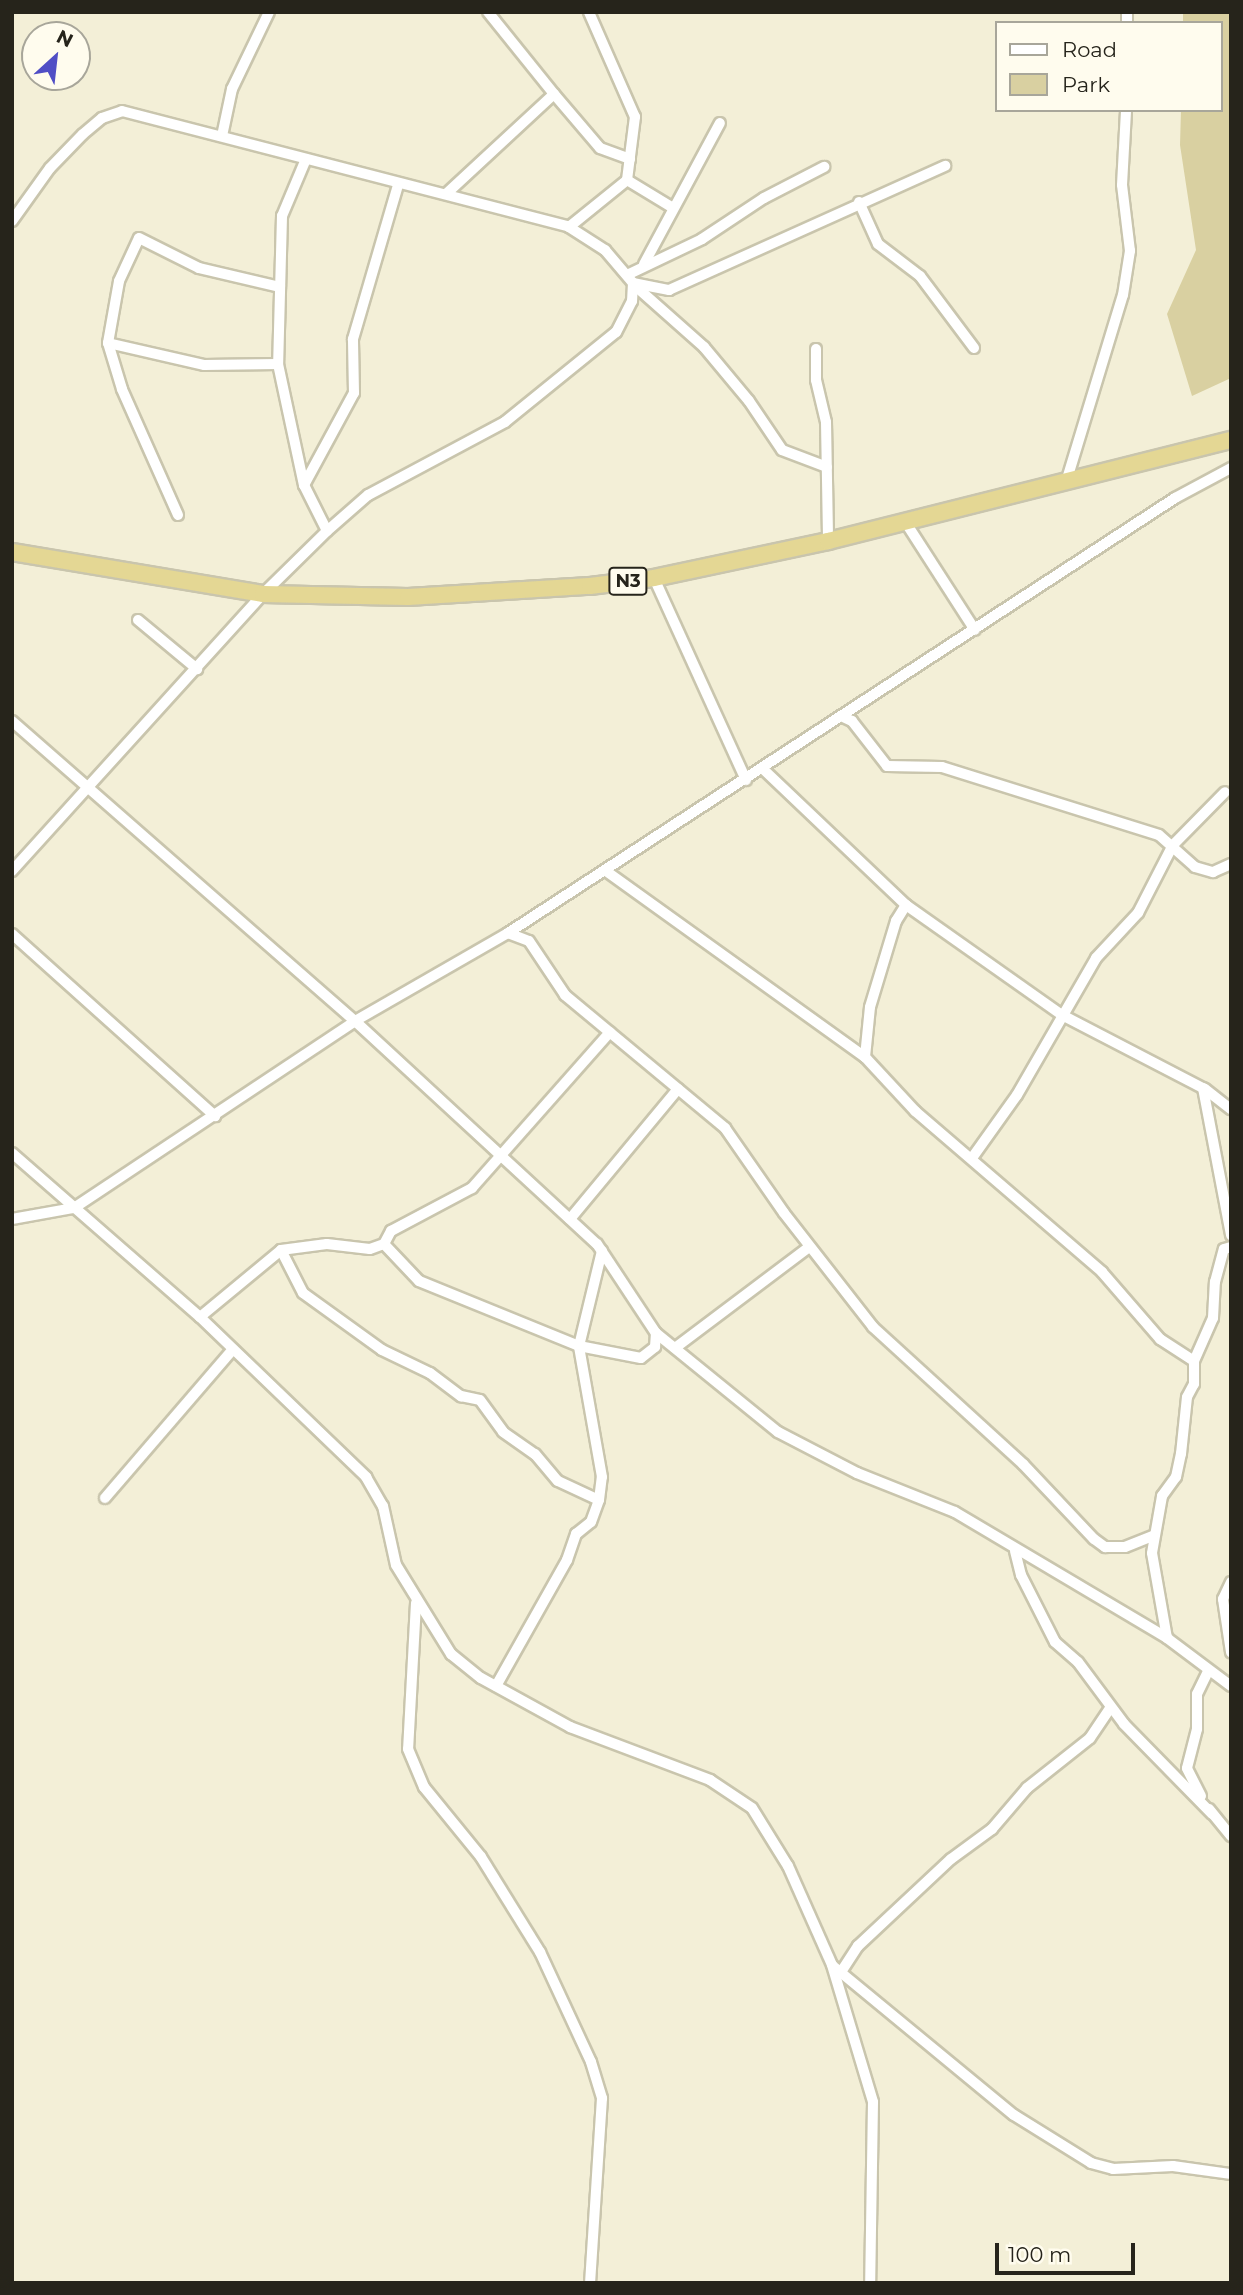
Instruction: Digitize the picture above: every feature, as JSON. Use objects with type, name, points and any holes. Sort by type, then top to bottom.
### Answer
[{"type":"highway","name":"N3","points":[[12,552],[263,594],[408,597],[654,578],[905,523],[1067,479],[1231,440]]},
{"type":"street","points":[[222,136],[232,89],[269,12]]},
{"type":"street","points":[[488,12],[600,148],[630,159]]},
{"type":"street","points":[[569,227],[627,180],[635,117],[589,12]]},
{"type":"street","points":[[446,194],[554,94]]},
{"type":"street","points":[[12,221],[50,168],[102,118],[122,111],[398,185],[446,194],[569,227],[605,250],[630,279],[704,347],[749,401],[782,450],[827,467]]},
{"type":"street","points":[[1067,479],[1123,295],[1130,251],[1122,185],[1126,112]]},
{"type":"street","points":[[12,871],[263,594],[327,531],[368,495],[505,422],[616,332],[632,301],[630,279],[643,264],[720,123]]},
{"type":"street","points":[[306,159],[282,216],[278,364],[304,485],[327,531]]},
{"type":"street","points":[[630,279],[669,290],[859,202],[945,166]]},
{"type":"street","points":[[643,264],[702,239],[764,198],[824,167]]},
{"type":"street","points":[[627,180],[673,208]]},
{"type":"street","points":[[304,485],[355,393],[354,338],[398,185]]},
{"type":"street","points":[[859,202],[878,244],[920,276],[974,348]]},
{"type":"street","points":[[178,515],[122,388],[108,343],[119,281],[139,238],[199,268],[280,287]]},
{"type":"street","points":[[108,343],[204,365],[278,364]]},
{"type":"street","points":[[816,349],[816,380],[827,422],[828,541]]},
{"type":"street","points":[[12,1219],[74,1208],[355,1021],[509,933],[844,717],[1175,498],[1231,468]]},
{"type":"street","points":[[905,523],[975,630]]},
{"type":"street","points":[[654,578],[746,780]]},
{"type":"street","points":[[138,620],[197,669]]},
{"type":"street","points":[[844,717],[852,721],[887,766],[942,767],[1056,800],[1159,835],[1195,867],[1213,872],[1231,864]]},
{"type":"street","points":[[12,721],[85,789],[355,1021],[570,1219],[602,1251],[656,1333],[778,1432],[857,1473],[955,1512],[1015,1551],[1167,1638],[1231,1686]]},
{"type":"street","points":[[762,768],[906,905],[1062,1015],[1203,1088],[1231,1109]]},
{"type":"street","points":[[972,1158],[1017,1095],[1096,958],[1138,913],[1173,845],[1225,792]]},
{"type":"street","points":[[606,871],[865,1056],[915,1111],[972,1158],[1017,1203],[1102,1272],[1160,1339],[1195,1361]]},
{"type":"street","points":[[865,1056],[870,1007],[896,921],[906,905]]},
{"type":"street","points":[[509,933],[529,941],[565,995],[725,1128],[809,1247],[873,1327],[1023,1464],[1094,1539],[1105,1547],[1125,1547],[1155,1535]]},
{"type":"street","points":[[12,934],[215,1115]]},
{"type":"street","points":[[200,1317],[281,1250],[327,1244],[370,1249],[384,1244],[391,1231],[420,1213],[472,1188],[610,1032]]},
{"type":"street","points":[[1203,1088],[1231,1236]]},
{"type":"street","points":[[570,1219],[678,1089]]},
{"type":"street","points":[[12,1153],[200,1317],[366,1476],[383,1506],[396,1565],[416,1602],[451,1654],[496,1686],[570,1727],[710,1780],[752,1808],[788,1866],[836,1969],[873,2102],[870,2283]]},
{"type":"street","points":[[384,1244],[419,1281],[579,1346],[641,1357],[655,1347],[656,1333]]},
{"type":"street","points":[[675,1348],[809,1247]]},
{"type":"street","points":[[1167,1638],[1152,1574],[1155,1535],[1162,1496],[1176,1477],[1195,1361],[1213,1318],[1215,1282],[1224,1249],[1231,1247]]},
{"type":"street","points":[[281,1250],[303,1293],[382,1350],[430,1373],[461,1396],[480,1400],[503,1432],[535,1454],[558,1481],[599,1500]]},
{"type":"street","points":[[496,1686],[567,1560],[576,1534],[591,1522],[599,1500],[601,1477],[579,1346],[602,1251]]},
{"type":"street","points":[[105,1498],[233,1349]]},
{"type":"street","points":[[1015,1551],[1021,1575],[1055,1642],[1078,1662],[1110,1708],[1231,1836]]},
{"type":"street","points":[[1231,1582],[1223,1599],[1231,1652]]},
{"type":"street","points":[[416,1602],[408,1748],[424,1787],[481,1857],[540,1952],[591,2062],[602,2098],[590,2283]]},
{"type":"street","points":[[1208,1671],[1197,1695],[1197,1729],[1187,1768],[1212,1814]]},
{"type":"street","points":[[836,1969],[951,1859],[992,1829],[1027,1788],[1090,1738],[1110,1708]]},
{"type":"street","points":[[836,1969],[1014,2115],[1091,2163],[1113,2169],[1173,2166],[1231,2174]]},
{"type":"green space","points":[[1183,12],[1231,12],[1231,378],[1192,396],[1167,314],[1196,250],[1180,145],[1181,112],[1222,112],[1222,21],[1183,21]]}]
